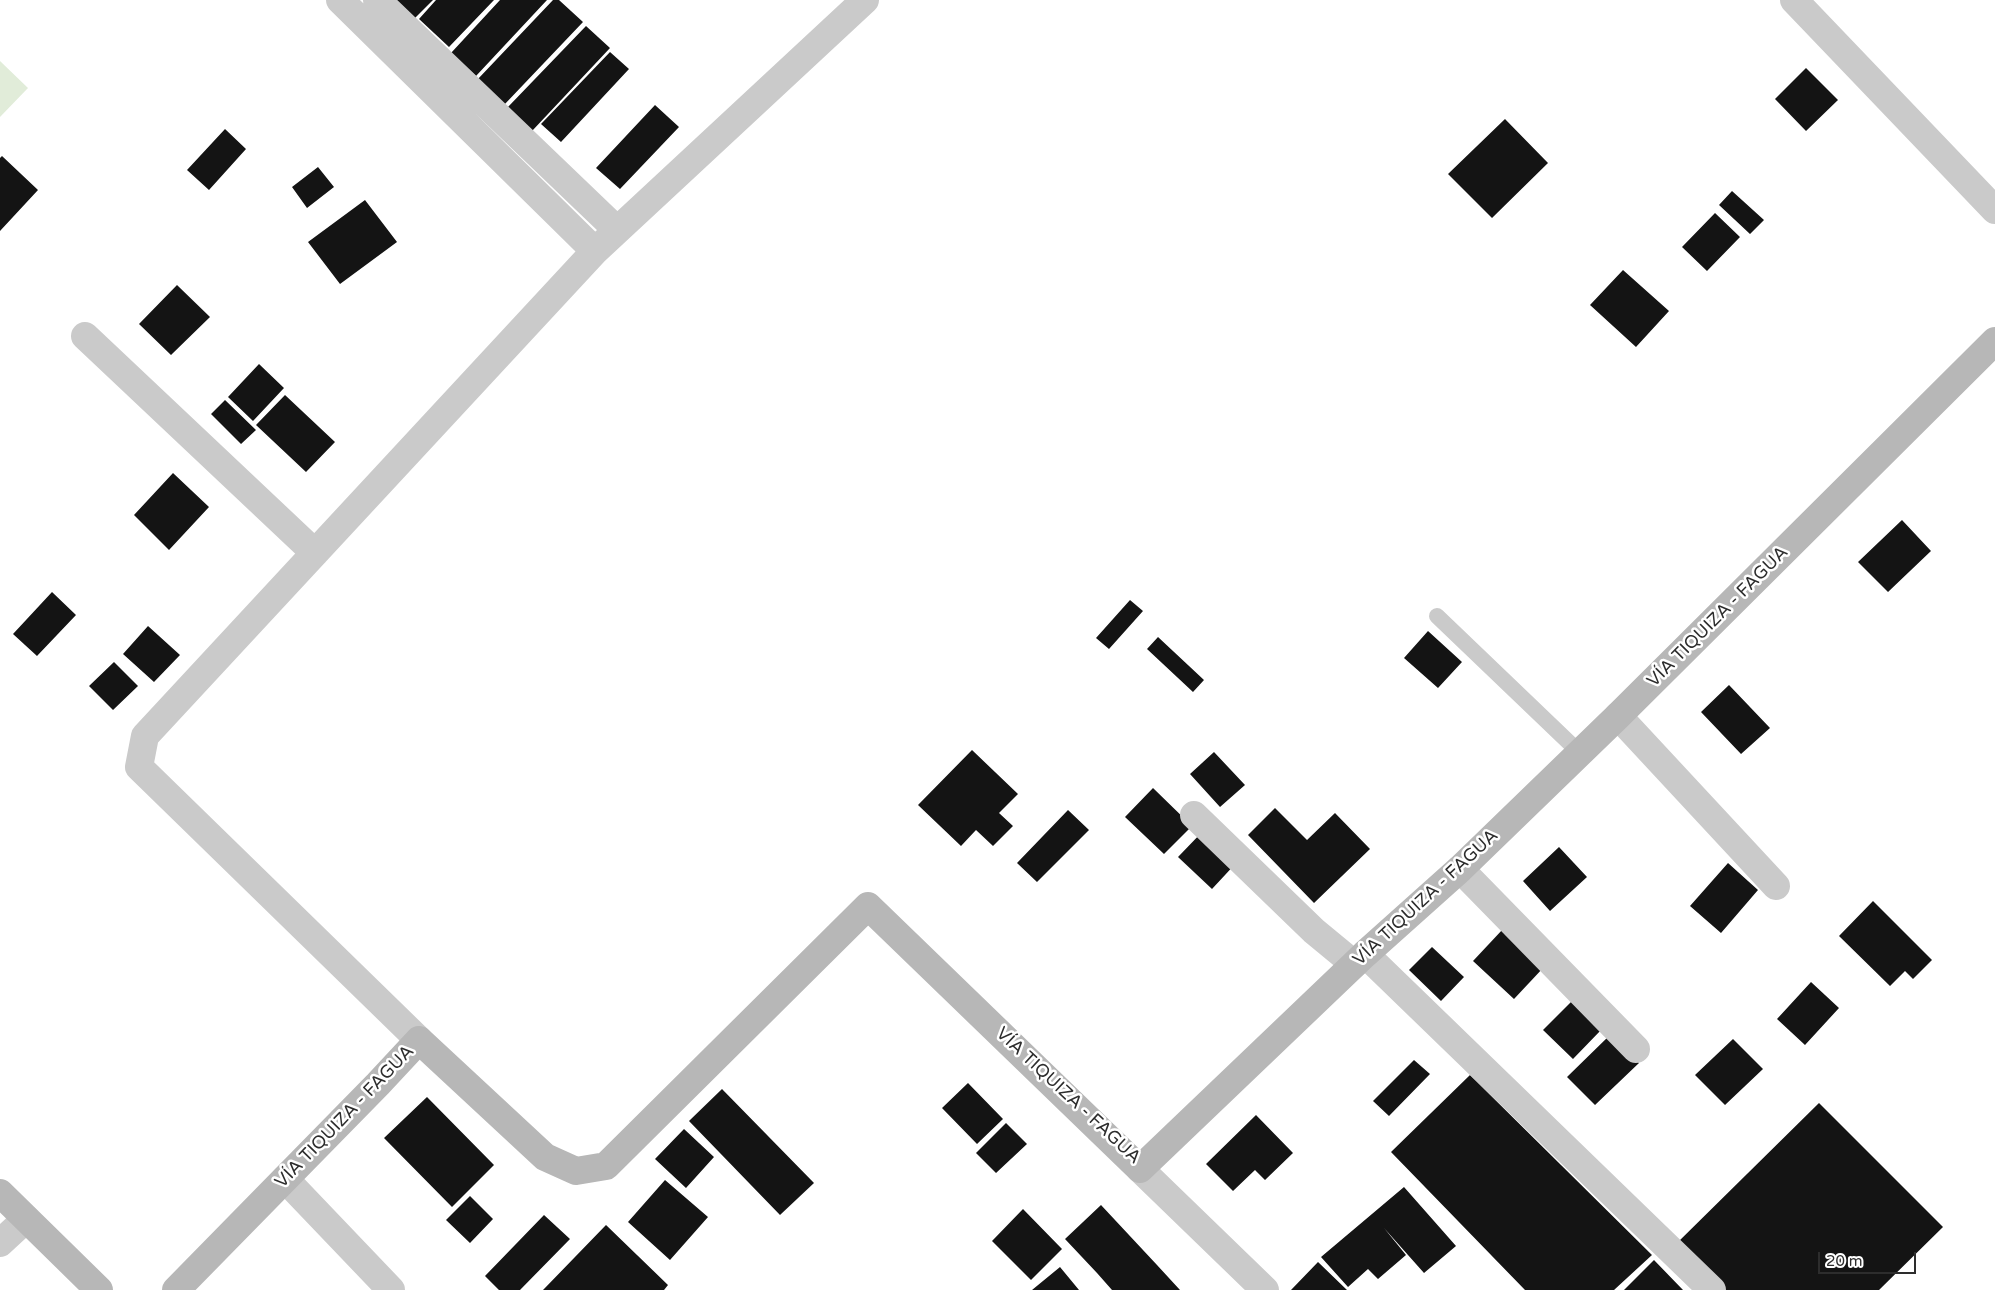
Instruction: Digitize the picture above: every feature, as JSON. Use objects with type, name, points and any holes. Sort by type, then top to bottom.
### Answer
[{"type":"street","points":[[340,0],[595,251]]},
{"type":"street","points":[[377,0],[617,230]]},
{"type":"street","points":[[419,1040],[139,767],[145,736],[595,251],[865,0]]},
{"type":"street","points":[[1794,0],[1995,210]]},
{"type":"street","points":[[85,336],[315,553]]},
{"type":"street","name":"VÍA TIQUIZA - FAGUA","points":[[176,1290],[419,1040],[545,1157],[576,1171],[606,1166],[868,906],[1140,1169],[1359,959],[1460,869],[1580,753],[1995,341]]},
{"type":"street","points":[[1618,716],[1776,886]]},
{"type":"street","points":[[1194,815],[1314,931],[1359,959],[1712,1290]]},
{"type":"street","points":[[1460,869],[1636,1049]]},
{"type":"street","points":[[1140,1169],[1265,1290]]},
{"type":"street","points":[[285,1179],[392,1290]]},
{"type":"street","points":[[0,1193],[98,1290]]},
{"type":"street","points":[[0,1243],[26,1220]]},
{"type":"lane","points":[[1437,616],[1580,753]]},
{"type":"green space","points":[[0,61],[28,88],[0,117]]},
{"type":"building","points":[[396,0],[433,0],[415,18]]},
{"type":"building","points":[[436,0],[494,0],[449,47],[419,19]]},
{"type":"building","points":[[500,0],[547,0],[476,76],[451,53]]},
{"type":"building","points":[[553,0],[559,0],[583,22],[504,105],[477,80]]},
{"type":"building","points":[[586,26],[610,48],[532,131],[507,108]]},
{"type":"building","points":[[610,52],[629,69],[561,142],[541,124]]},
{"type":"building","points":[[1806,68],[1838,100],[1806,131],[1775,99]]},
{"type":"building","points":[[655,105],[679,127],[620,189],[596,168]]},
{"type":"building","points":[[1505,119],[1548,163],[1492,218],[1448,174]]},
{"type":"building","points":[[225,129],[246,149],[209,190],[187,170]]},
{"type":"building","points":[[2,156],[38,190],[0,231],[0,158]]},
{"type":"building","points":[[318,167],[334,187],[307,208],[292,187]]},
{"type":"building","points":[[1732,191],[1764,220],[1750,234],[1719,205]]},
{"type":"building","points":[[365,200],[397,242],[340,284],[308,242]]},
{"type":"building","points":[[1715,213],[1740,237],[1707,271],[1682,247]]},
{"type":"building","points":[[1623,270],[1669,311],[1636,347],[1590,305]]},
{"type":"building","points":[[177,285],[210,317],[171,355],[139,324]]},
{"type":"building","points":[[259,364],[284,388],[253,421],[228,397]]},
{"type":"building","points":[[285,395],[335,442],[306,472],[256,425]]},
{"type":"building","points":[[225,400],[256,430],[241,444],[211,414]]},
{"type":"building","points":[[173,473],[209,507],[169,550],[134,515]]},
{"type":"building","points":[[1902,520],[1931,551],[1888,592],[1858,562]]},
{"type":"building","points":[[52,592],[76,615],[37,656],[13,634]]},
{"type":"building","points":[[1130,600],[1143,611],[1109,649],[1096,638]]},
{"type":"building","points":[[148,626],[180,655],[154,682],[123,654]]},
{"type":"building","points":[[1428,631],[1462,662],[1438,688],[1404,658]]},
{"type":"building","points":[[1158,637],[1204,680],[1193,692],[1147,649]]},
{"type":"building","points":[[114,662],[138,686],[113,710],[89,686]]},
{"type":"building","points":[[1729,685],[1770,728],[1741,754],[1701,712]]},
{"type":"building","points":[[972,750],[1018,794],[999,813],[1013,826],[993,846],[976,830],[961,846],[918,805]]},
{"type":"building","points":[[1214,752],[1245,785],[1220,807],[1190,774]]},
{"type":"building","points":[[1153,788],[1192,826],[1164,854],[1125,817]]},
{"type":"building","points":[[1275,808],[1307,840],[1335,813],[1370,849],[1314,903],[1248,835]]},
{"type":"building","points":[[1068,810],[1089,830],[1037,882],[1017,863]]},
{"type":"building","points":[[1204,830],[1238,861],[1212,889],[1178,857]]},
{"type":"building","points":[[1559,847],[1587,877],[1550,911],[1523,881]]},
{"type":"building","points":[[1728,863],[1758,890],[1721,933],[1690,906]]},
{"type":"building","points":[[1873,901],[1932,960],[1913,979],[1905,971],[1890,986],[1839,936]]},
{"type":"building","points":[[1503,929],[1544,967],[1514,999],[1473,961]]},
{"type":"building","points":[[1432,947],[1464,977],[1441,1001],[1409,970]]},
{"type":"building","points":[[1811,982],[1839,1008],[1805,1045],[1777,1019]]},
{"type":"building","points":[[1572,1001],[1602,1029],[1573,1059],[1543,1030]]},
{"type":"building","points":[[1611,1034],[1639,1063],[1595,1105],[1567,1077]]},
{"type":"building","points":[[1733,1039],[1763,1069],[1725,1105],[1695,1075]]},
{"type":"building","points":[[1414,1060],[1430,1074],[1389,1116],[1373,1101]]},
{"type":"building","points":[[1470,1075],[1652,1255],[1614,1290],[1525,1290],[1391,1152]]},
{"type":"building","points":[[968,1083],[1003,1119],[977,1144],[942,1108]]},
{"type":"building","points":[[722,1089],[814,1183],[780,1215],[689,1121]]},
{"type":"building","points":[[427,1097],[494,1165],[452,1207],[384,1138]]},
{"type":"building","points":[[1819,1103],[1943,1227],[1879,1290],[1719,1290],[1676,1244]]},
{"type":"building","points":[[1256,1115],[1293,1153],[1265,1180],[1255,1170],[1233,1191],[1206,1164]]},
{"type":"building","points":[[1006,1123],[1027,1144],[996,1173],[976,1153]]},
{"type":"building","points":[[684,1129],[714,1157],[686,1188],[655,1159]]},
{"type":"building","points":[[665,1180],[708,1217],[670,1260],[628,1222]]},
{"type":"building","points":[[1404,1187],[1456,1246],[1424,1273],[1384,1228],[1406,1255],[1378,1279],[1368,1269],[1348,1287],[1321,1257]]},
{"type":"building","points":[[470,1196],[493,1219],[470,1243],[446,1220]]},
{"type":"building","points":[[1101,1205],[1180,1290],[1112,1290],[1065,1239]]},
{"type":"building","points":[[1023,1209],[1062,1249],[1031,1280],[992,1241]]},
{"type":"building","points":[[544,1215],[570,1239],[520,1290],[499,1290],[485,1276]]},
{"type":"building","points":[[606,1225],[668,1285],[664,1290],[543,1290]]},
{"type":"building","points":[[1654,1260],[1683,1290],[1624,1290]]},
{"type":"building","points":[[1318,1262],[1347,1290],[1291,1290]]},
{"type":"building","points":[[1060,1267],[1079,1290],[1032,1290]]}]
